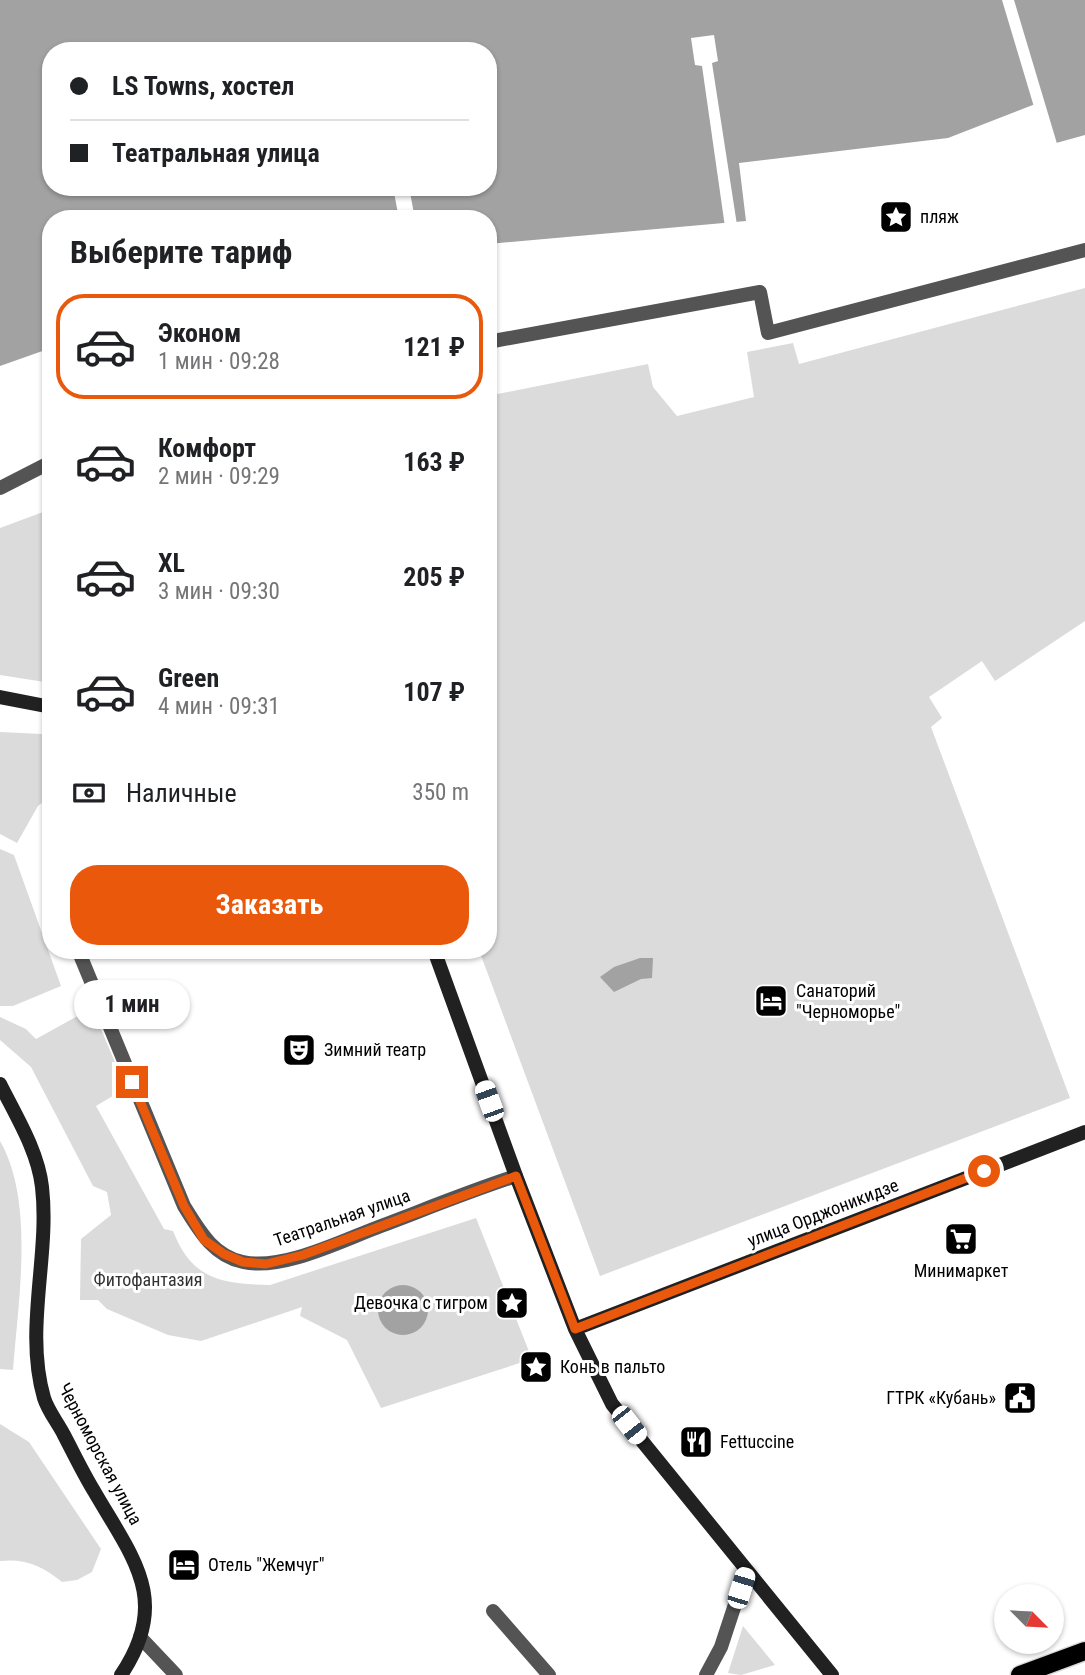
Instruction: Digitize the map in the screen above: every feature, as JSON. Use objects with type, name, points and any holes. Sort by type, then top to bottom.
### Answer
[{"type":"main road","points":[[0,697],[42,705]]},
{"type":"main road","points":[[438,959],[516,1176],[575,1329],[612,1404],[832,1675]]},
{"type":"main road","name":"Черноморская улица","points":[[0,1084],[30,1145],[41,1183],[44,1215],[38,1357],[45,1401],[138,1566],[145,1603],[140,1637],[121,1675]]},
{"type":"main road","name":"улица Орджоникидзе","points":[[575,1329],[1085,1132]]},
{"type":"main road","points":[[1020,1675],[1085,1651]]},
{"type":"street","points":[[497,340],[760,292],[768,333],[1085,250]]},
{"type":"street","points":[[0,488],[42,467]]},
{"type":"street","name":"Театральная улица","points":[[82,959],[184,1206],[204,1240],[224,1254],[243,1262],[266,1264],[303,1255],[516,1176]]},
{"type":"street","points":[[706,1675],[721,1647],[746,1571]]},
{"type":"street","points":[[494,1611],[549,1675]]},
{"type":"street","points":[[140,1637],[176,1675]]},
{"type":"green space","points":[[1085,288],[1085,621],[995,681],[982,661],[929,697],[942,718],[931,727],[1070,1098],[600,1276],[482,959],[497,959],[497,394],[648,364],[653,387],[677,416],[754,397],[747,352],[793,343],[799,364]]},
{"type":"green space","points":[[42,512],[42,682],[0,675],[0,528]]},
{"type":"green space","points":[[0,732],[42,734],[42,803],[17,843],[0,834]]},
{"type":"green space","points":[[0,849],[14,855],[42,933],[42,959],[51,959],[61,986],[13,1006],[0,1006]]},
{"type":"green space","name":"Фитофантазия","points":[[92,1008],[126,1088],[96,1106],[164,1229],[173,1231],[189,1260],[199,1269],[223,1280],[270,1285],[476,1218],[532,1359],[381,1408],[347,1340],[300,1316],[302,1307],[201,1341],[168,1335],[107,1309],[98,1300],[80,1300],[81,1239],[111,1215],[107,1192],[93,1186],[31,1067],[0,1040],[0,1017],[26,1029],[36,1039]]},
{"type":"green space","points":[[0,1141],[11,1166],[18,1193],[21,1222],[22,1253],[13,1370],[0,1369]]},
{"type":"green space","points":[[0,1424],[29,1442],[101,1549],[92,1572],[77,1580],[62,1582],[33,1564],[0,1561]]},
{"type":"green space","points":[[743,1626],[775,1665],[741,1675],[728,1673]]},
{"type":"shaded area","points":[[0,0],[1085,0],[1085,135],[1049,145],[1038,103],[948,138],[739,163],[746,221],[497,243],[497,210],[42,210],[42,351],[0,366]]},
{"type":"shaded area","points":[[640,958],[653,958],[652,978],[641,979],[614,992],[600,977],[614,967]]},
{"type":"shaded area","points":[[403,1285],[421,1292],[428,1310],[421,1328],[403,1335],[385,1328],[378,1310],[385,1292]]},
{"type":"pier","points":[[1002,0],[1014,0],[1058,147],[1046,147]]},
{"type":"pier","points":[[714,35],[718,61],[712,63],[737,225],[725,227],[702,66],[695,65],[691,38]]},
{"type":"pier","points":[[395,196],[411,196],[413,210],[397,210]]},
{"type":"place","name":"пляж","points":[[896,217]]},
{"type":"place","name":"Санаторий \"Черноморье\"","points":[[771,1001]]},
{"type":"place","name":"Зимний театр","points":[[299,1050]]},
{"type":"place","name":"Минимаркет","points":[[961,1239]]},
{"type":"place","name":"Девочка с тигром","points":[[512,1303]]},
{"type":"place","name":"Конь в пальто","points":[[536,1367]]},
{"type":"place","name":"ГТРК «Кубань»","points":[[1020,1398]]},
{"type":"place","name":"Fettuccine","points":[[696,1442]]},
{"type":"place","name":"Отель \"Жемчуг\"","points":[[184,1565]]},
{"type":"route","points":[[132,1082],[184,1206],[204,1240],[224,1254],[243,1262],[266,1264],[303,1255],[516,1176],[575,1329],[984,1171]]}]
